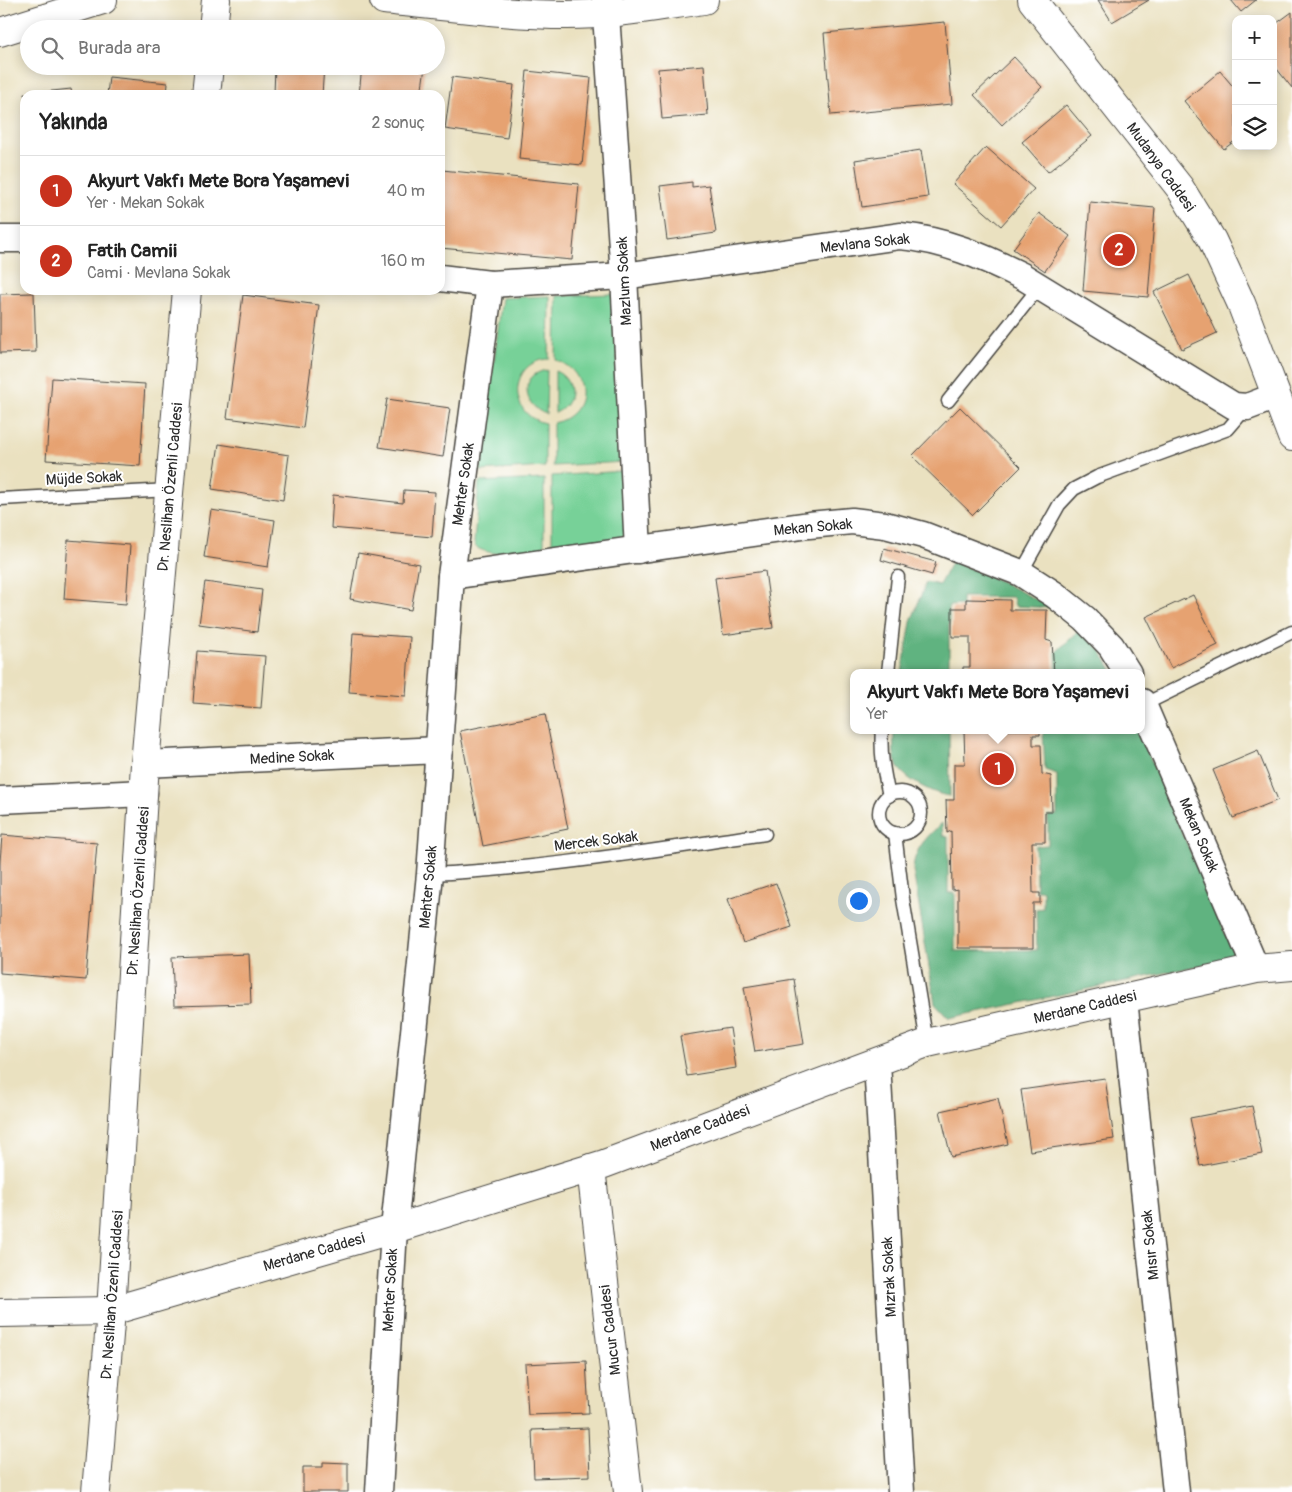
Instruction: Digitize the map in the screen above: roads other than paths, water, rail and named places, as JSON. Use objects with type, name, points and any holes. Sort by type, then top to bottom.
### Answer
[{"type":"street","points":[[38,20],[102,0]]},
{"type":"street","points":[[214,20],[216,0]]},
{"type":"street","points":[[384,0],[525,14],[568,15],[606,6],[704,0]]},
{"type":"street","name":"Mudanya Caddesi","points":[[1032,0],[1180,188],[1216,249],[1241,303],[1292,437]]},
{"type":"street","name":"Mazlum Sokak","points":[[606,6],[624,276],[638,550]]},
{"type":"street","points":[[0,32],[20,26]]},
{"type":"street","points":[[207,90],[208,75]]},
{"type":"street","name":"Mevlana Sokak","points":[[445,279],[490,284],[624,276],[900,236],[925,238],[957,246],[986,258],[1040,286],[1234,406],[1247,407]]},
{"type":"street","points":[[0,239],[20,239]]},
{"type":"street","name":"Mehter Sokak","points":[[379,1492],[394,1229],[430,874],[451,576],[490,284]]},
{"type":"street","name":"Dr. Neslihan Özenli Caddesi","points":[[96,1492],[111,1311],[145,764],[187,295]]},
{"type":"street","points":[[1247,407],[1276,396]]},
{"type":"street","name":"Mekan Sokak","points":[[451,576],[809,525],[852,522],[885,525],[923,535],[1021,573],[1055,595],[1085,619],[1111,646],[1125,669]]},
{"type":"street","name":"Mekan Sokak","points":[[1145,710],[1256,969]]},
{"type":"street","name":"Medine Sokak","points":[[145,764],[440,750]]},
{"type":"street","points":[[0,800],[144,793]]},
{"type":"street","name":"Merdane Caddesi","points":[[0,1313],[111,1311],[394,1229],[591,1168],[927,1043],[1256,969],[1292,966]]},
{"type":"street","name":"Mısır Sokak","points":[[1124,999],[1176,1492]]},
{"type":"street","name":"Mızrak Sokak","points":[[877,1062],[900,1492]]},
{"type":"street","name":"Mucur Caddesi","points":[[591,1168],[628,1492]]},
{"type":"lane","points":[[948,401],[1040,286]]},
{"type":"lane","points":[[1021,573],[1059,505],[1074,489],[1096,477],[1228,429],[1247,407]]},
{"type":"lane","name":"Müjde Sokak","points":[[0,499],[170,490]]},
{"type":"lane","points":[[888,669],[898,577]]},
{"type":"lane","points":[[1145,702],[1292,632]]},
{"type":"lane","points":[[882,734],[880,747],[882,766],[889,796]]},
{"type":"lane","points":[[903,792],[916,799],[921,812],[918,824],[914,829],[902,834],[895,833],[884,826],[880,814],[884,800],[896,793],[903,792]]},
{"type":"lane","points":[[895,833],[902,899],[927,1043]]},
{"type":"lane","name":"Mercek Sokak","points":[[430,874],[483,872],[765,834]]},
{"type":"place","name":"Fatih Camii","points":[[1119,250]]},
{"type":"place","name":"Akyurt Vakfı Mete Bora Yaşamevi","points":[[998,769]]}]
